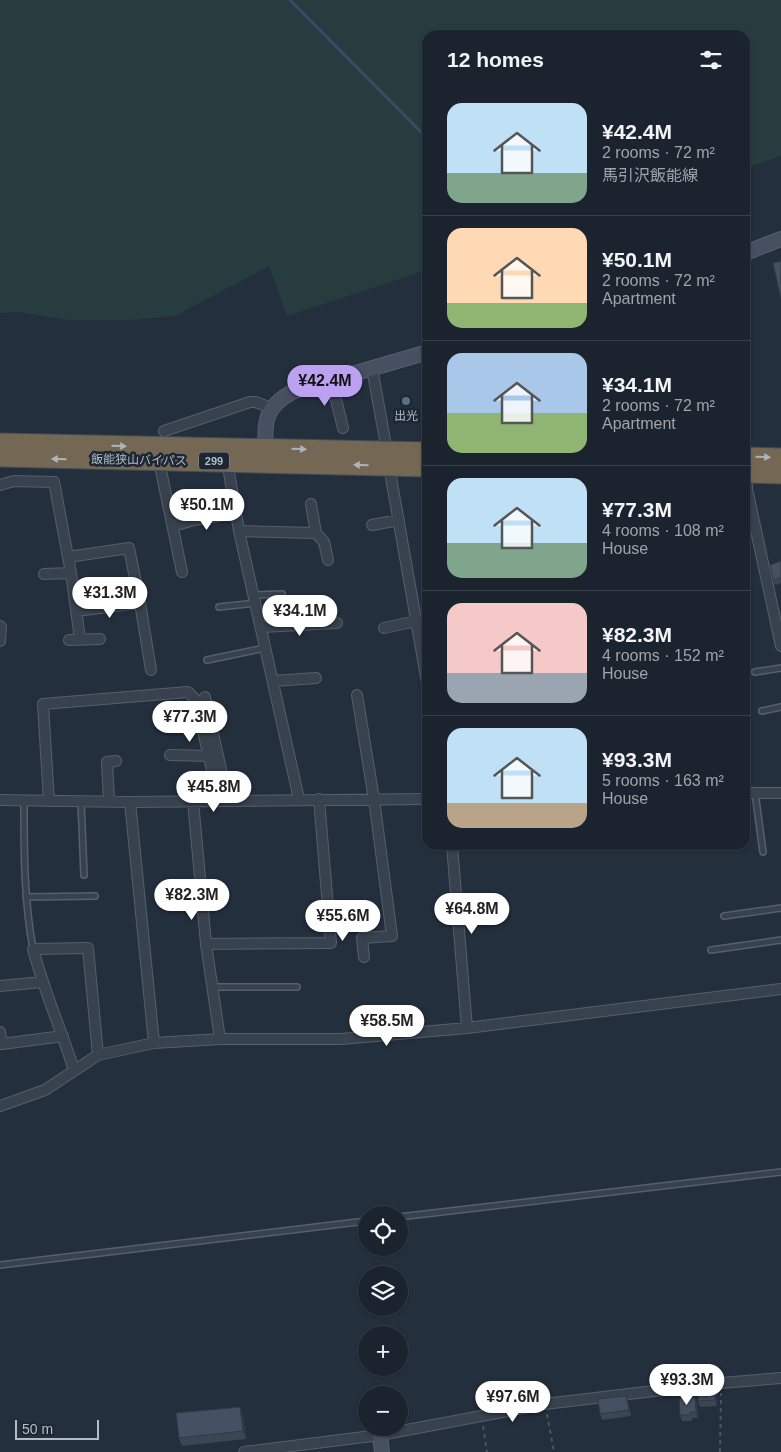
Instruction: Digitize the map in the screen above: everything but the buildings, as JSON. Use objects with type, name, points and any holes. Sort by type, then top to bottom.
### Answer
[{"type":"highway","name":"飯能狭山バイパス","points":[[0,443],[388,459],[422,466]]},
{"type":"highway","name":"飯能狭山バイパス","points":[[388,459],[422,453]]},
{"type":"highway","name":"飯能狭山バイパス","points":[[0,457],[227,461],[266,455]]},
{"type":"highway","points":[[750,467],[781,458]]},
{"type":"highway","points":[[750,469],[781,474]]},
{"type":"main road","points":[[750,250],[781,240]]},
{"type":"main road","points":[[266,455],[267,417],[271,408],[284,396],[294,391],[422,354]]},
{"type":"main road","points":[[380,1436],[382,1452]]},
{"type":"street","points":[[372,368],[416,621],[422,635]]},
{"type":"street","points":[[331,380],[343,428]]},
{"type":"street","points":[[164,431],[250,402],[256,402],[271,408]]},
{"type":"street","points":[[160,461],[182,572]]},
{"type":"street","points":[[227,461],[239,531],[299,799]]},
{"type":"street","points":[[0,485],[14,481],[54,482],[76,610],[75,640],[100,638]]},
{"type":"street","points":[[750,503],[781,646]]},
{"type":"street","points":[[311,504],[316,533],[324,542],[328,560]]},
{"type":"street","points":[[173,526],[194,520],[236,513]]},
{"type":"street","points":[[372,525],[399,520]]},
{"type":"street","points":[[239,531],[316,533]]},
{"type":"street","points":[[68,557],[129,548],[151,670]]},
{"type":"street","points":[[44,574],[71,573]]},
{"type":"street","points":[[76,610],[140,603]]},
{"type":"street","points":[[384,628],[416,621]]},
{"type":"street","points":[[262,627],[337,623]]},
{"type":"street","points":[[0,626],[0,641]]},
{"type":"street","points":[[274,681],[316,678]]},
{"type":"street","points":[[48,801],[43,704],[188,692],[196,700],[224,801]]},
{"type":"street","points":[[358,695],[392,936],[362,938],[364,957]]},
{"type":"street","points":[[205,697],[224,801]]},
{"type":"street","points":[[170,755],[210,756]]},
{"type":"street","points":[[109,801],[107,762],[116,761]]},
{"type":"street","points":[[750,793],[781,793]]},
{"type":"street","points":[[0,800],[24,802],[130,802],[422,798]]},
{"type":"street","points":[[206,944],[331,943],[319,799]]},
{"type":"street","points":[[193,801],[206,944],[220,1039]]},
{"type":"street","points":[[130,802],[154,1043]]},
{"type":"street","points":[[452,850],[467,1028]]},
{"type":"street","points":[[74,1070],[42,982],[33,949],[88,948],[98,1055]]},
{"type":"street","points":[[0,986],[42,982]]},
{"type":"street","points":[[0,1106],[45,1090],[98,1055],[154,1043],[220,1039],[341,1039],[467,1028],[781,989]]},
{"type":"street","points":[[0,1032],[2,1044],[63,1036]]},
{"type":"street","points":[[408,1430],[545,1404],[721,1383],[781,1378]]},
{"type":"street","points":[[244,1452],[372,1436]]},
{"type":"lane","points":[[219,607],[282,594]]},
{"type":"lane","points":[[207,660],[265,648]]},
{"type":"lane","points":[[755,672],[781,668]]},
{"type":"lane","points":[[762,711],[781,707]]},
{"type":"lane","points":[[750,793],[763,852]]},
{"type":"lane","points":[[81,801],[84,876]]},
{"type":"lane","points":[[24,802],[24,867],[28,921],[33,949]]},
{"type":"lane","points":[[26,896],[95,896]]},
{"type":"lane","points":[[724,916],[781,908]]},
{"type":"lane","points":[[711,950],[781,940]]},
{"type":"lane","points":[[213,988],[297,987]]},
{"type":"lane","points":[[408,1216],[781,1172]]},
{"type":"lane","points":[[0,1265],[358,1222]]},
{"type":"path","points":[[720,1452],[721,1383]]},
{"type":"path","points":[[545,1404],[554,1452]]},
{"type":"path","points":[[481,1416],[487,1452]]},
{"type":"green space","points":[[0,0],[781,0],[781,156],[750,166],[750,30],[422,30],[422,272],[287,316],[269,266],[175,316],[130,320],[67,320],[17,312],[0,313]]},
{"type":"waterway","points":[[290,0],[422,133]]},
{"type":"place","name":"出光","points":[[406,401]]}]
